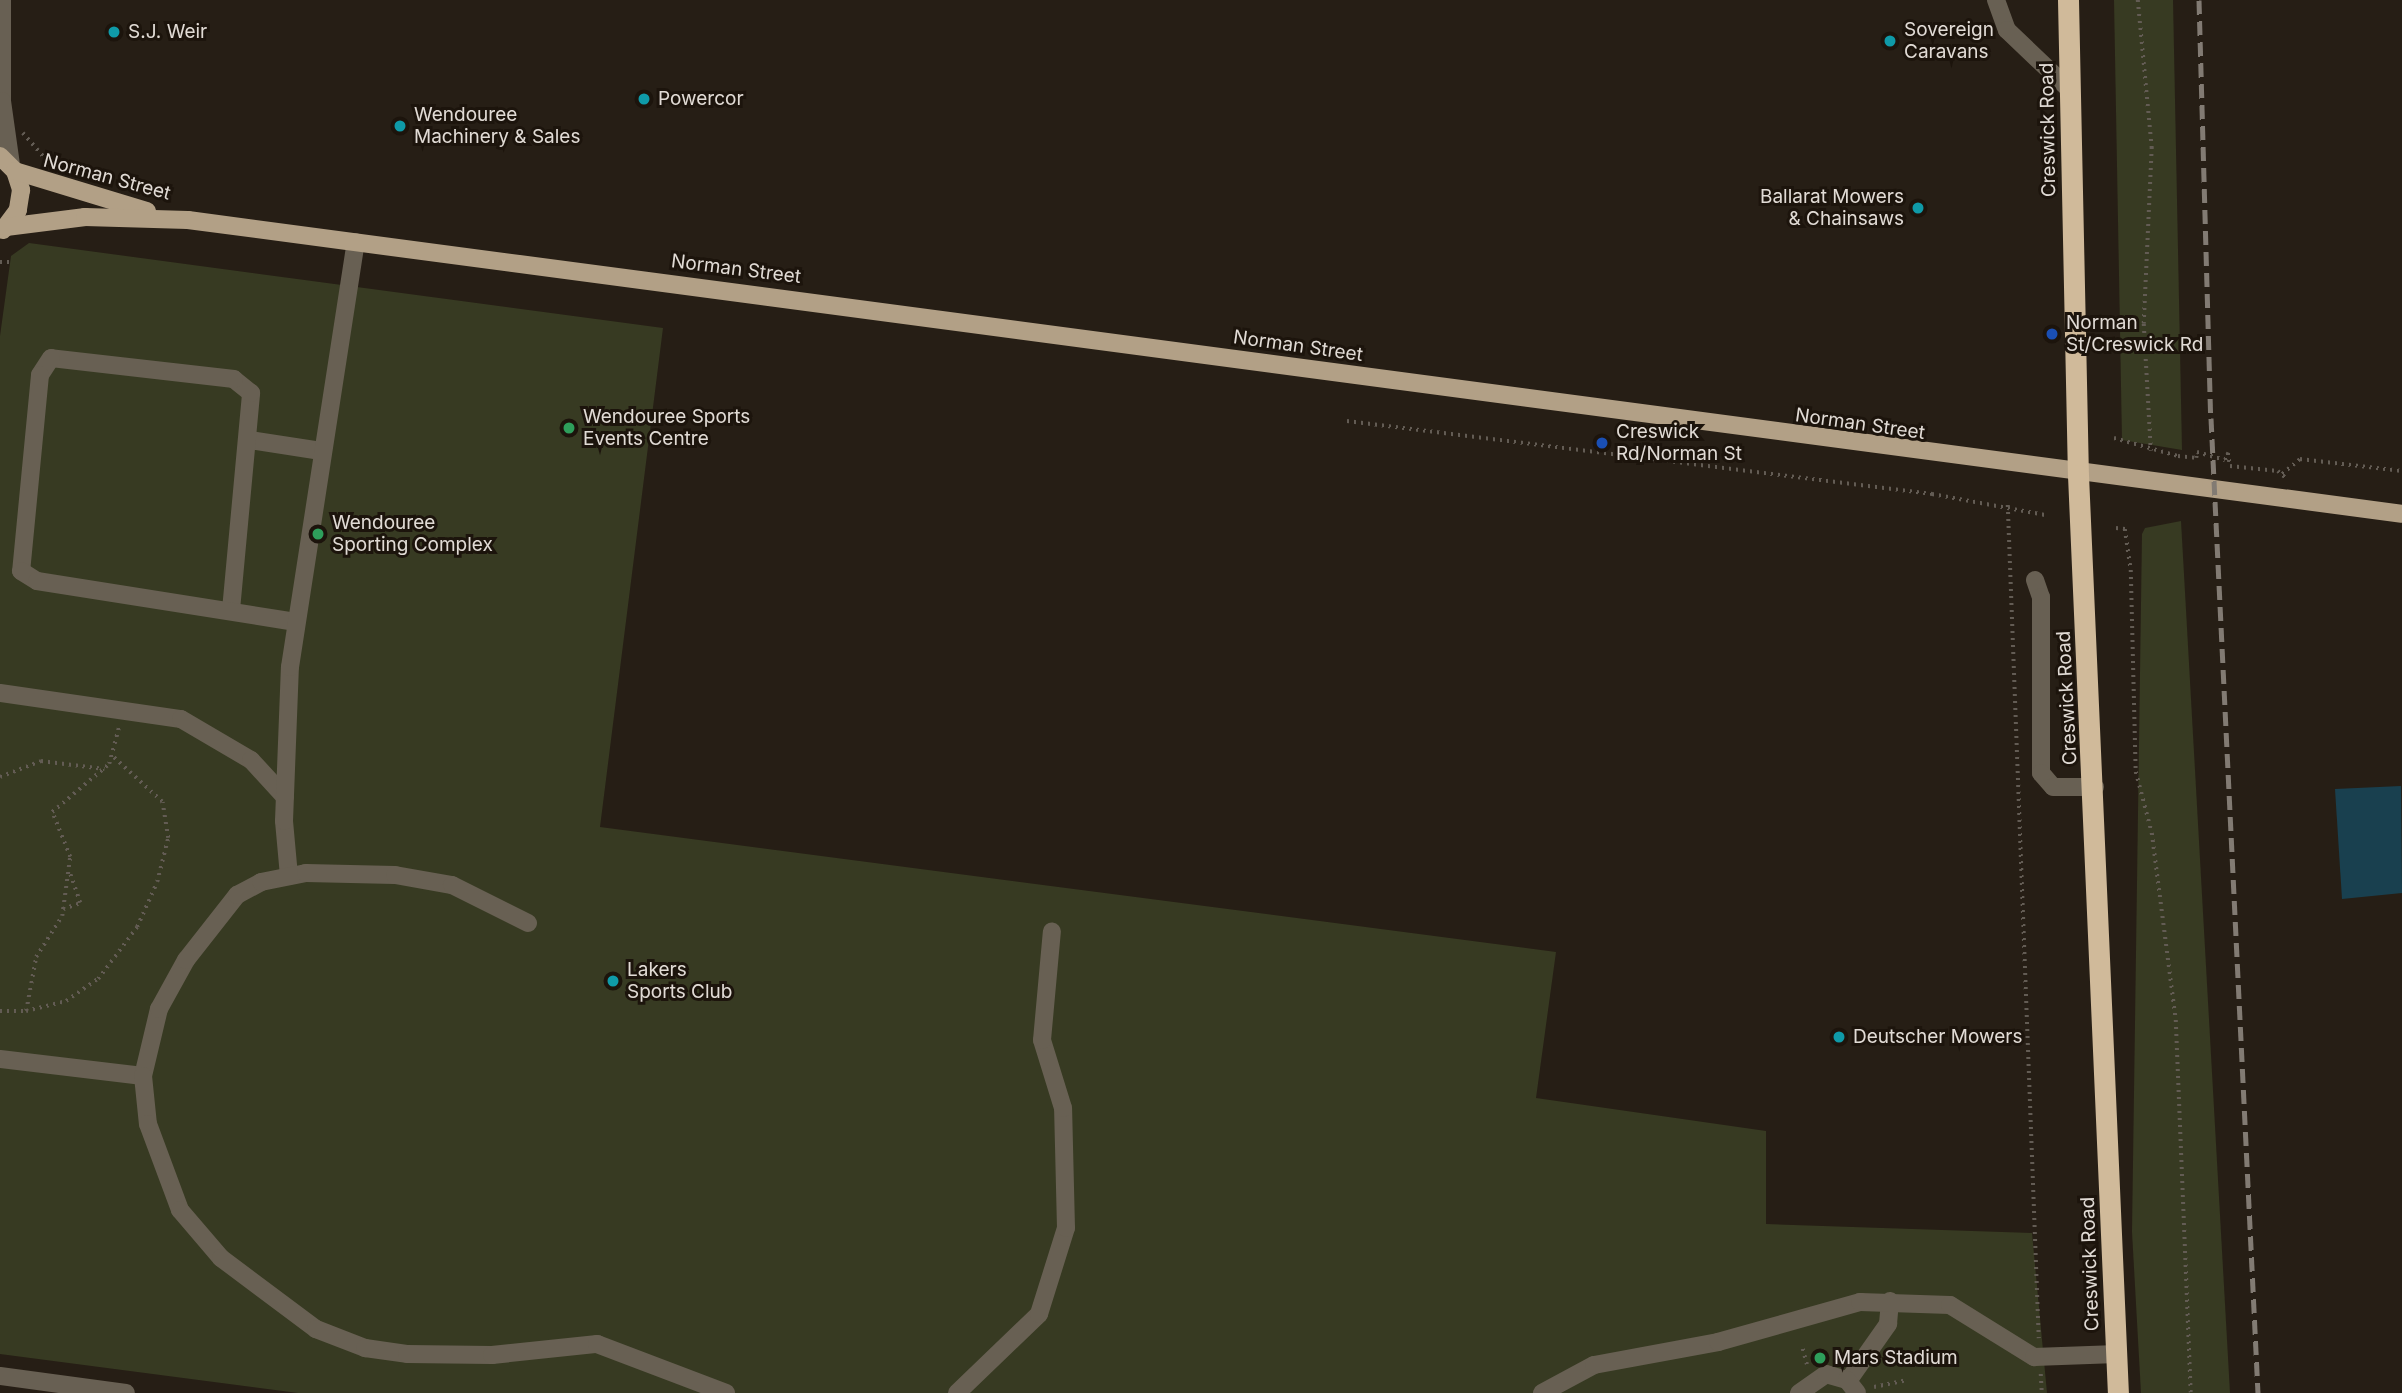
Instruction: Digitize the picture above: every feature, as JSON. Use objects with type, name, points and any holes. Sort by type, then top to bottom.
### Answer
[{"type":"highway","name":"Creswick Road","points":[[2068,0],[2078,475],[2095,787],[2119,1393]]},
{"type":"main road","name":"Norman Street","points":[[9,164],[188,220]]},
{"type":"main road","name":"Norman Street","points":[[2,231],[21,201],[9,164]]},
{"type":"main road","name":"Norman Street","points":[[2,231],[85,217],[188,220],[2078,475],[2402,514]]},
{"type":"street","points":[[0,6],[2,0]]},
{"type":"street","points":[[2,0],[2,101],[9,164]]},
{"type":"street","points":[[1996,0],[2007,30],[2070,90]]},
{"type":"street","points":[[289,876],[285,797],[296,622],[356,242]]},
{"type":"street","points":[[231,610],[254,403],[234,379],[62,356],[51,358],[40,375],[21,571],[37,581],[296,622]]},
{"type":"street","points":[[250,440],[321,451]]},
{"type":"street","points":[[2035,580],[2041,597],[2041,773],[2053,787],[2095,787]]},
{"type":"street","points":[[0,693],[123,711],[206,729],[251,760],[285,797]]},
{"type":"street","points":[[528,923],[452,885],[352,871],[289,876],[237,895],[209,926],[159,1009],[143,1076],[148,1124],[180,1210],[230,1267],[316,1329],[365,1348],[407,1354],[492,1355],[597,1344],[726,1393]]},
{"type":"street","points":[[957,1393],[1039,1314],[1066,1228],[1063,1108],[1042,1040],[1052,931]]},
{"type":"street","points":[[0,1059],[143,1076]]},
{"type":"street","points":[[1799,1393],[1821,1375],[1853,1387],[1888,1324],[1890,1301]]},
{"type":"street","points":[[1542,1393],[1594,1364],[1718,1342],[1857,1302],[1950,1305],[2040,1357],[2117,1354]]},
{"type":"street","points":[[0,1376],[126,1393]]},
{"type":"path","points":[[2138,0],[2152,147],[2144,324],[2151,451]]},
{"type":"path","points":[[0,262],[9,262]]},
{"type":"path","points":[[1347,421],[2008,505],[2045,515]]},
{"type":"path","points":[[2114,438],[2151,451],[2225,460],[2228,453],[2230,466],[2282,474],[2320,505]]},
{"type":"path","points":[[2282,474],[2300,459],[2402,471]]},
{"type":"path","points":[[2008,505],[2042,1393]]},
{"type":"path","points":[[2116,528],[2124,529],[2131,570],[2136,772],[2151,834],[2176,1020],[2191,1393]]},
{"type":"path","points":[[64,909],[80,903],[71,874],[65,837],[52,812],[104,769],[112,756],[123,711]]},
{"type":"path","points":[[0,1011],[26,1011],[66,1001],[98,979],[137,927],[158,882],[169,838],[162,802],[112,756]]},
{"type":"path","points":[[0,777],[41,761],[104,769]]},
{"type":"path","points":[[26,1011],[36,957],[64,909],[71,874]]},
{"type":"path","points":[[1867,1393],[1880,1381],[1907,1380]]},
{"type":"green space","points":[[2114,0],[2173,0],[2182,450],[2122,440]]},
{"type":"green space","points":[[29,243],[663,328],[600,827],[1556,952],[1536,1098],[1766,1131],[1766,1224],[2032,1233],[2047,1393],[298,1393],[0,1354],[0,336],[11,256]]},
{"type":"green space","points":[[2181,521],[2230,1393],[2141,1393],[2132,1232],[2142,534],[2145,528]]},
{"type":"water","points":[[2401,786],[2402,893],[2342,899],[2335,789]]},
{"type":"railway","points":[[2199,0],[2211,418],[2258,1393]]},
{"type":"place","name":"S.J. Weir","points":[[114,32]]},
{"type":"place","name":"Sovereign Caravans","points":[[1890,41]]},
{"type":"place","name":"Powercor","points":[[644,99]]},
{"type":"place","name":"Wendouree Machinery & Sales","points":[[400,126]]},
{"type":"place","name":"Ballarat Mowers & Chainsaws","points":[[1918,208]]},
{"type":"place","name":"Norman St/Creswick Rd","points":[[2052,334]]},
{"type":"place","name":"Wendouree Sports Events Centre","points":[[569,428]]},
{"type":"place","name":"Creswick Rd/Norman St","points":[[1602,443]]},
{"type":"place","name":"Wendouree Sporting Complex","points":[[318,534]]},
{"type":"place","name":"Lakers Sports Club","points":[[613,981]]},
{"type":"place","name":"Deutscher Mowers","points":[[1839,1037]]},
{"type":"place","name":"Mars Stadium","points":[[1820,1358]]}]
